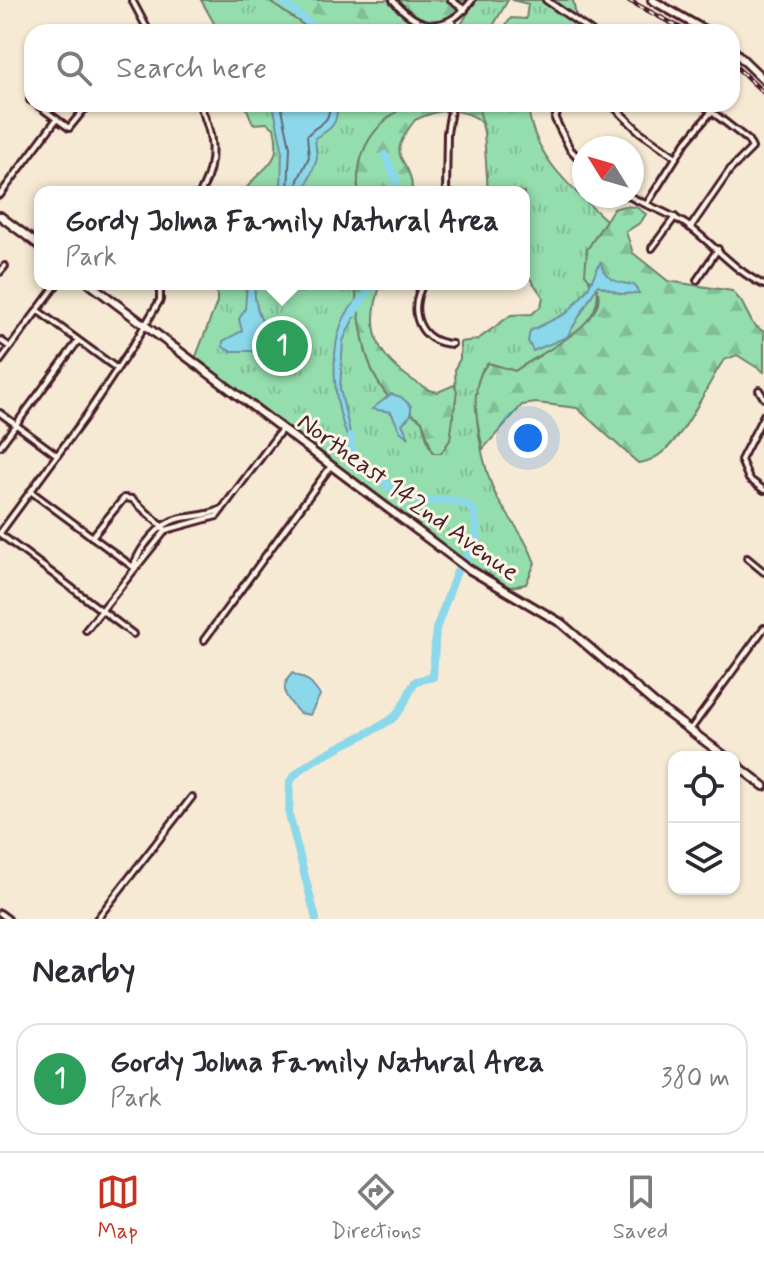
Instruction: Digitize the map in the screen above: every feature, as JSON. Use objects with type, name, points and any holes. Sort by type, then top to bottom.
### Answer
[{"type":"street","points":[[132,0],[145,24]]},
{"type":"street","points":[[393,0],[416,21],[434,24],[452,21],[472,0]]},
{"type":"street","points":[[451,0],[465,10]]},
{"type":"street","points":[[546,0],[580,24]]},
{"type":"street","points":[[652,0],[694,24]]},
{"type":"street","points":[[740,57],[764,80]]},
{"type":"street","points":[[46,112],[69,128],[83,112]]},
{"type":"street","points":[[202,112],[213,143],[212,165],[203,186]]},
{"type":"street","points":[[446,186],[451,112]]},
{"type":"street","points":[[557,112],[555,119],[572,151]]},
{"type":"street","points":[[619,112],[640,132],[676,157]]},
{"type":"street","points":[[648,202],[676,157],[711,112]]},
{"type":"street","points":[[690,228],[730,170],[752,148],[748,140],[713,112]]},
{"type":"street","points":[[0,195],[56,120]]},
{"type":"street","points":[[644,201],[675,217],[718,249],[740,272],[764,285]]},
{"type":"street","points":[[0,216],[34,242]]},
{"type":"street","points":[[652,248],[675,217]]},
{"type":"street","points":[[697,280],[718,249]]},
{"type":"street","points":[[0,272],[5,266]]},
{"type":"street","points":[[0,361],[52,290]]},
{"type":"street","name":"Northeast 142nd Avenue","points":[[98,290],[467,568],[561,623],[718,751]]},
{"type":"street","points":[[133,634],[0,534],[117,369],[160,300],[160,290]]},
{"type":"street","points":[[420,290],[415,301],[418,323],[432,340],[452,344]]},
{"type":"street","points":[[37,310],[117,369]]},
{"type":"street","points":[[0,340],[10,347]]},
{"type":"street","points":[[0,446],[78,341]]},
{"type":"street","points":[[759,390],[764,398]]},
{"type":"street","points":[[0,413],[57,455]]},
{"type":"street","points":[[764,415],[741,460],[749,479],[764,490]]},
{"type":"street","points":[[86,630],[165,528],[175,519],[206,516],[223,508],[282,429]]},
{"type":"street","points":[[204,640],[331,466]]},
{"type":"street","points":[[25,499],[33,493],[36,484]]},
{"type":"street","points":[[33,493],[133,567]]},
{"type":"street","points":[[92,537],[124,498],[132,499],[165,528]]},
{"type":"street","points":[[747,558],[764,572]]},
{"type":"street","points":[[690,730],[764,628]]},
{"type":"street","points":[[740,768],[764,786]]},
{"type":"street","points":[[97,919],[192,797]]},
{"type":"street","points":[[0,913],[8,919]]},
{"type":"green space","points":[[201,0],[267,0],[302,24],[214,24]]},
{"type":"green space","points":[[267,0],[469,0],[454,17],[453,24],[302,24]]},
{"type":"green space","points":[[475,0],[508,0],[494,24],[462,24]]},
{"type":"green space","points":[[512,0],[573,0],[578,24],[507,24],[511,18],[526,19],[528,4]]},
{"type":"green space","points":[[248,112],[395,112],[376,130],[363,152],[358,186],[248,186],[269,165],[276,151],[274,128],[267,123],[253,124]]},
{"type":"green space","points":[[395,112],[442,112],[415,120],[400,144],[399,152],[412,186],[358,186],[363,152]]},
{"type":"green space","points":[[459,112],[480,112],[483,123],[475,118]]},
{"type":"green space","points":[[479,112],[529,112],[545,154],[572,187],[572,208],[594,208],[606,220],[587,250],[589,281],[597,287],[597,302],[591,316],[568,338],[515,371],[492,364],[483,368],[479,381],[477,416],[488,474],[493,490],[524,539],[535,563],[526,584],[506,588],[453,553],[195,359],[217,302],[217,290],[355,290],[369,361],[381,388],[394,403],[422,421],[429,446],[446,447],[456,399],[455,368],[460,359],[460,342],[477,340],[511,315],[532,314],[541,306],[543,297],[530,279],[530,186],[488,186],[484,132]]},
{"type":"green space","points":[[637,208],[646,214],[641,222],[626,232],[633,253],[668,281],[732,291],[753,324],[764,332],[764,372],[737,355],[724,360],[688,422],[666,450],[653,459],[638,463],[577,408],[536,403],[522,405],[483,449],[476,404],[482,372],[488,363],[515,371],[568,338],[593,314],[598,302],[597,289],[585,274],[587,250],[613,209]]},
{"type":"green space","points":[[355,290],[379,290],[374,319],[375,334],[388,359],[429,390],[438,392],[454,385],[457,391],[450,440],[441,453],[433,453],[422,421],[398,406],[381,388],[369,361]]},
{"type":"water","points":[[275,112],[337,112],[335,122],[315,138],[317,159],[306,186],[281,186],[282,148]]},
{"type":"water","points":[[601,261],[608,276],[634,285],[639,293],[621,294],[598,285],[567,337],[533,351],[528,341],[530,331],[567,313],[587,290]]},
{"type":"water","points":[[247,290],[255,290],[260,317],[273,345],[276,360],[255,351],[230,351],[223,347],[223,341],[242,331],[239,319],[245,309]]},
{"type":"water","points":[[355,303],[359,307],[343,341],[340,389],[354,450],[337,396],[335,353],[345,316]]},
{"type":"water","points":[[391,394],[401,397],[411,406],[411,415],[402,424],[409,438],[400,431],[391,412],[372,409]]},
{"type":"water","points":[[292,673],[309,681],[320,695],[310,715],[299,713],[285,693],[285,684]]},
{"type":"waterway","points":[[280,0],[311,24]]},
{"type":"waterway","points":[[385,155],[396,186]]},
{"type":"waterway","points":[[353,313],[369,290]]},
{"type":"waterway","points":[[316,919],[289,815],[290,781],[310,763],[393,718],[416,681],[433,677],[436,629],[457,571],[478,541],[474,510],[455,501],[425,502],[400,495],[352,451],[351,436]]},
{"type":"railway","points":[[628,0],[673,24]]},
{"type":"railway","points":[[740,70],[764,93]]},
{"type":"place","name":"Gordy Jolma Family Natural Area","points":[[282,346]]}]
